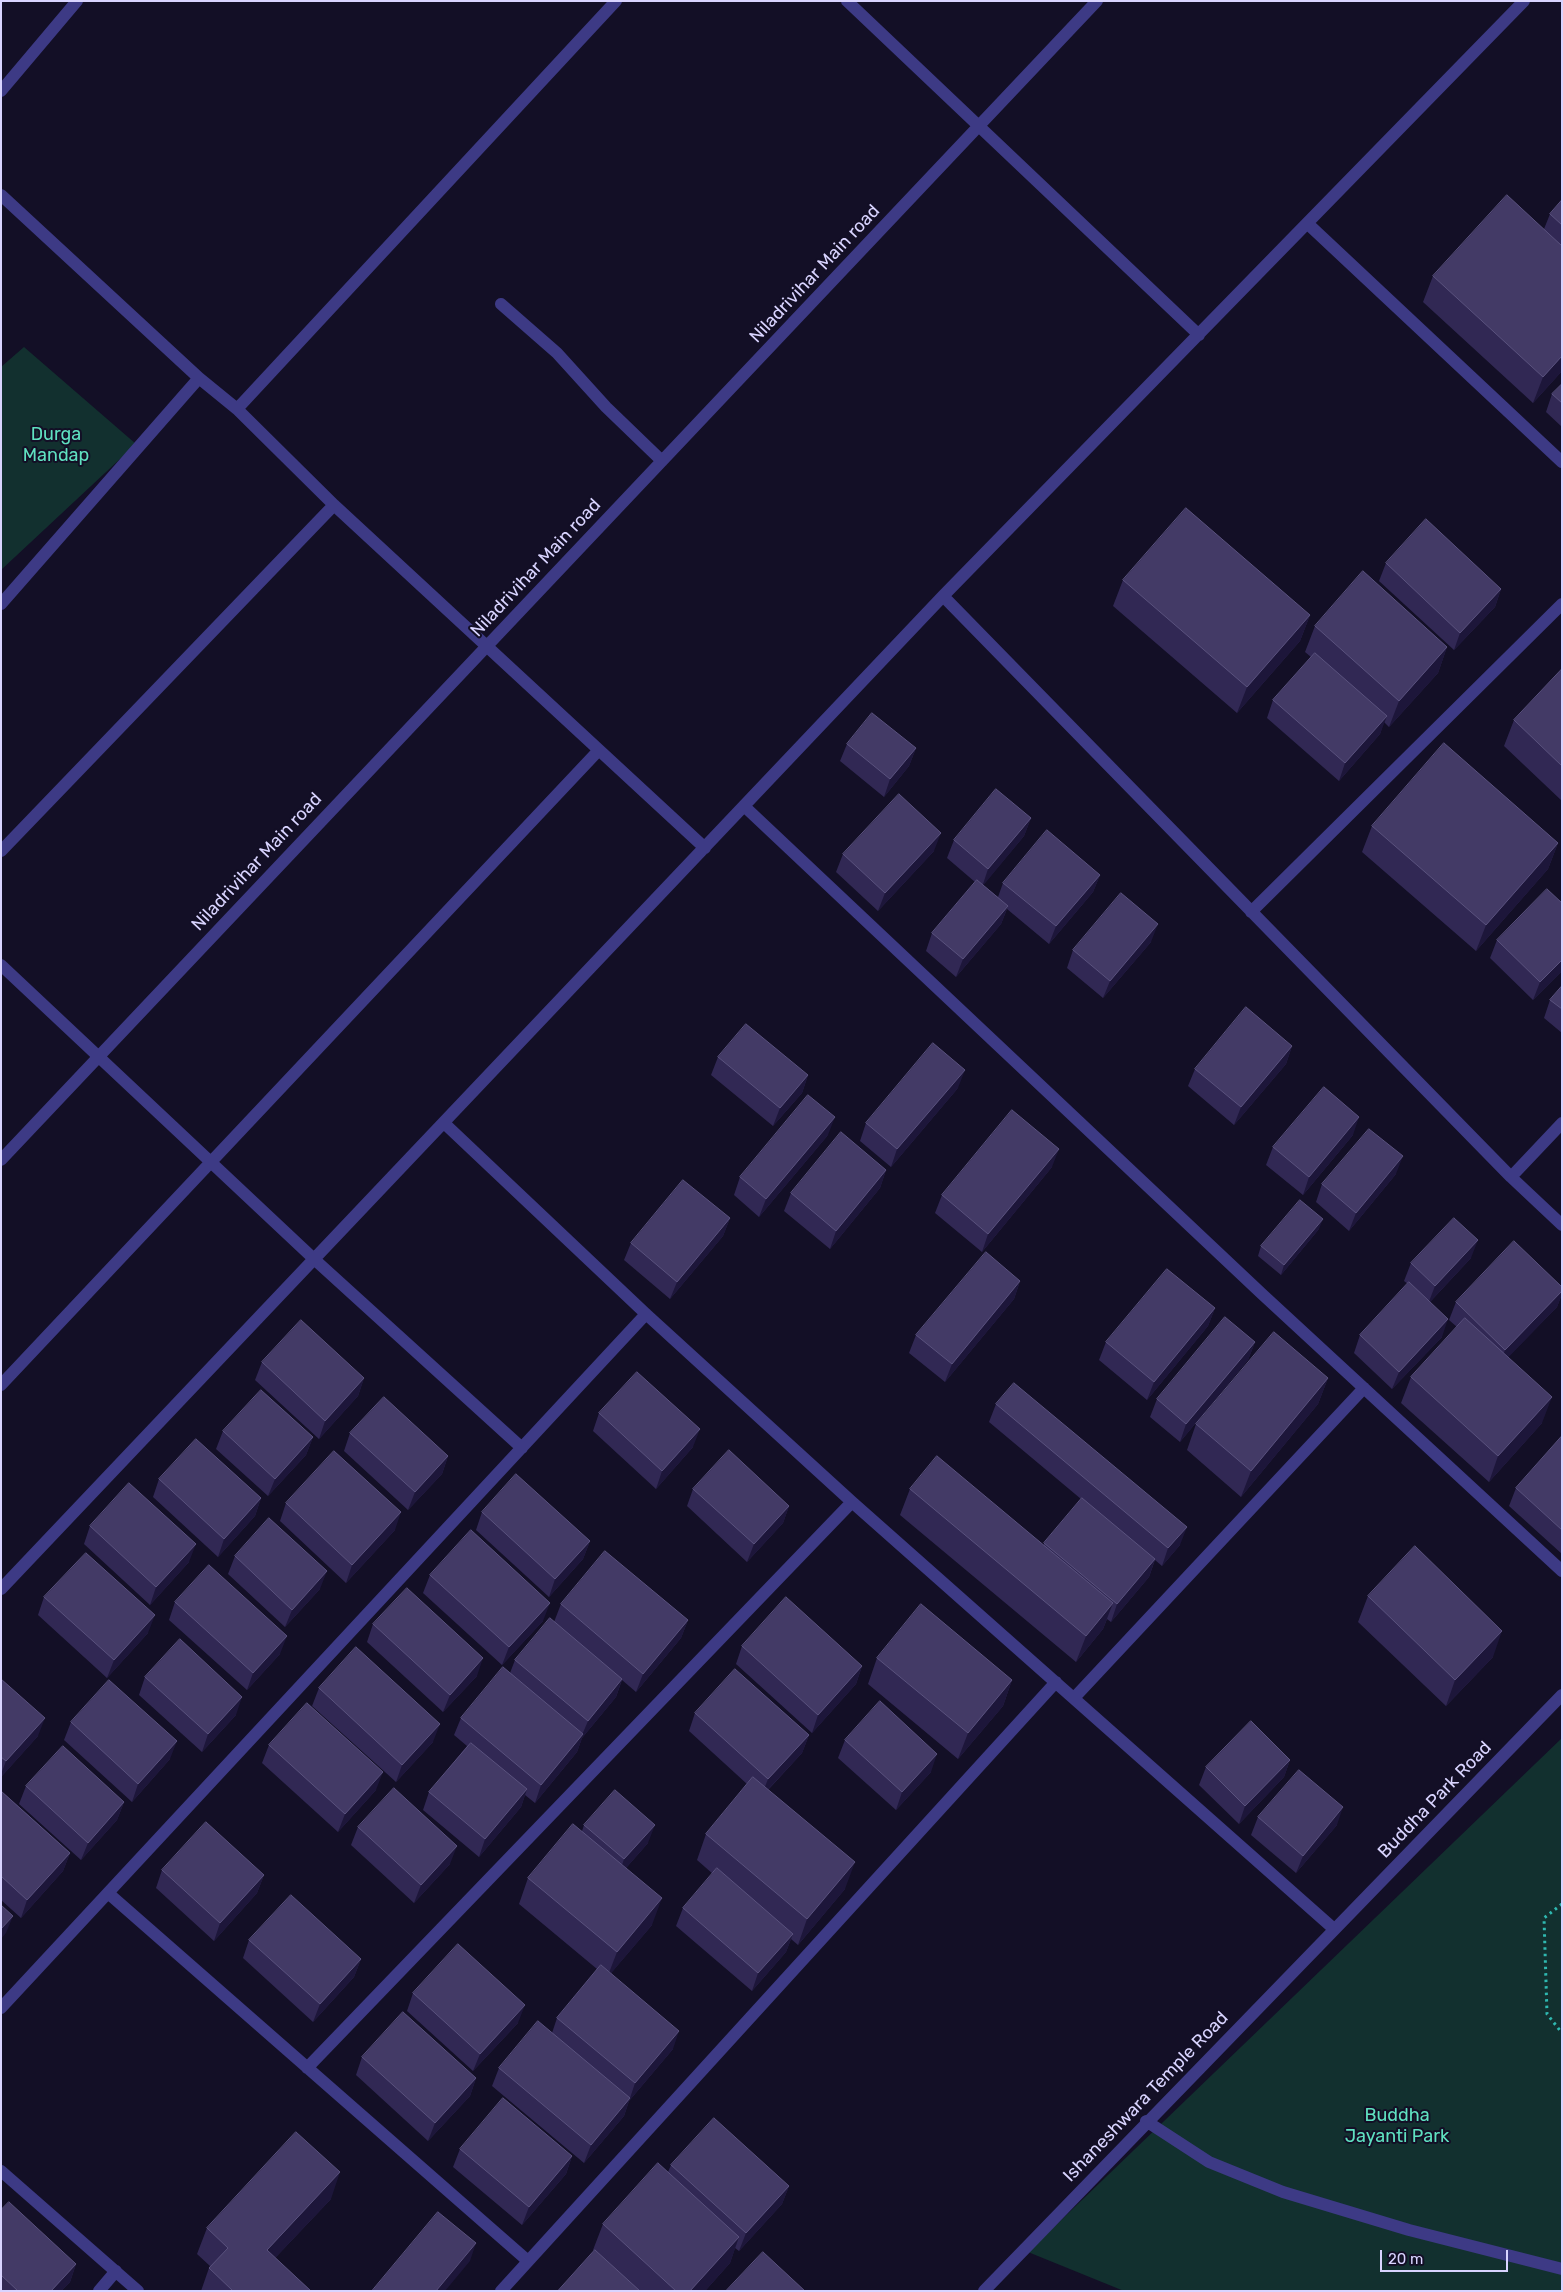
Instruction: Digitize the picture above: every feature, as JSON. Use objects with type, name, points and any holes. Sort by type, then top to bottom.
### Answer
[{"type":"street","points":[[1,91],[77,1]]},
{"type":"street","points":[[237,409],[616,1]]},
{"type":"street","points":[[847,1],[1199,335]]},
{"type":"street","name":"Niladrivihar Main road","points":[[1,1160],[1097,1]]},
{"type":"street","points":[[1,1589],[943,596],[1524,1]]},
{"type":"street","points":[[1,195],[199,378],[237,409],[334,505],[705,848]]},
{"type":"street","points":[[1308,224],[1562,462]]},
{"type":"street","points":[[501,304],[557,353],[606,407],[662,461]]},
{"type":"street","points":[[1,604],[199,378]]},
{"type":"street","points":[[1,851],[334,505]]},
{"type":"street","points":[[943,596],[1511,1177],[1562,1225]]},
{"type":"street","points":[[1251,912],[1562,604]]},
{"type":"street","points":[[1,1385],[599,750]]},
{"type":"street","points":[[744,806],[1364,1388],[1562,1571]]},
{"type":"street","points":[[1,965],[314,1259],[522,1448]]},
{"type":"street","points":[[444,1123],[646,1314],[852,1502],[1334,1929]]},
{"type":"street","points":[[1511,1177],[1562,1123]]},
{"type":"street","points":[[1,2008],[646,1314]]},
{"type":"street","points":[[1074,1698],[1364,1388]]},
{"type":"street","points":[[308,2068],[852,1502]]},
{"type":"street","points":[[501,2291],[1056,1682]]},
{"type":"street","name":"Buddha Park Road","points":[[1334,1929],[1562,1695]]},
{"type":"street","points":[[108,1893],[528,2262]]},
{"type":"street","name":"Ishaneshwara Temple Road","points":[[984,2291],[1146,2121],[1334,1929]]},
{"type":"street","points":[[1146,2121],[1209,2162],[1283,2192],[1409,2230],[1562,2269]]},
{"type":"street","points":[[1,2171],[138,2291]]},
{"type":"street","points":[[98,2291],[116,2272]]},
{"type":"path","points":[[1562,1904],[1544,1918],[1547,2014],[1562,2033]]},
{"type":"green space","name":"Durga Mandap","points":[[24,347],[136,444],[1,570],[1,367]]},
{"type":"green space","name":"Buddha Jayanti Park","points":[[1562,1738],[1562,2291],[1124,2291],[1028,2252]]},
{"type":"building","points":[[1507,195],[1562,246],[1562,356],[1543,377],[1433,276]]},
{"type":"building","points":[[1562,200],[1562,225],[1550,214]]},
{"type":"building","points":[[1562,384],[1562,403],[1552,394]]},
{"type":"building","points":[[1186,508],[1310,615],[1247,687],[1123,580]]},
{"type":"building","points":[[1426,519],[1501,589],[1460,633],[1386,563]]},
{"type":"building","points":[[1363,571],[1447,647],[1399,701],[1315,626]]},
{"type":"building","points":[[1315,653],[1387,716],[1345,763],[1273,700]]},
{"type":"building","points":[[1562,669],[1562,766],[1514,720]]},
{"type":"building","points":[[872,713],[916,748],[890,779],[847,744]]},
{"type":"building","points":[[1444,743],[1558,843],[1486,925],[1372,826]]},
{"type":"building","points":[[996,789],[1031,818],[988,869],[954,840]]},
{"type":"building","points":[[899,794],[941,833],[885,893],[843,854]]},
{"type":"building","points":[[1047,830],[1100,875],[1056,926],[1003,883]]},
{"type":"building","points":[[977,880],[1008,906],[963,959],[932,933]]},
{"type":"building","points":[[1547,889],[1562,903],[1562,960],[1540,982],[1497,940]]},
{"type":"building","points":[[1121,893],[1158,924],[1110,981],[1073,950]]},
{"type":"building","points":[[1562,986],[1562,1009],[1550,1000]]},
{"type":"building","points":[[1246,1007],[1292,1046],[1241,1107],[1195,1069]]},
{"type":"building","points":[[746,1024],[808,1075],[780,1108],[718,1057]]},
{"type":"building","points":[[933,1043],[965,1070],[897,1149],[866,1123]]},
{"type":"building","points":[[1324,1087],[1359,1117],[1309,1177],[1273,1147]]},
{"type":"building","points":[[808,1095],[835,1117],[766,1199],[740,1177]]},
{"type":"building","points":[[1012,1110],[1059,1149],[988,1234],[942,1195]]},
{"type":"building","points":[[1369,1129],[1403,1156],[1356,1213],[1322,1184]]},
{"type":"building","points":[[841,1132],[886,1170],[836,1231],[791,1193]]},
{"type":"building","points":[[683,1180],[730,1218],[677,1282],[631,1243]]},
{"type":"building","points":[[1300,1200],[1323,1219],[1284,1265],[1261,1246]]},
{"type":"building","points":[[1454,1218],[1478,1240],[1435,1286],[1411,1263]]},
{"type":"building","points":[[1514,1241],[1562,1287],[1562,1291],[1505,1350],[1456,1302]]},
{"type":"building","points":[[986,1252],[1020,1281],[952,1364],[916,1335]]},
{"type":"building","points":[[1167,1269],[1215,1308],[1154,1382],[1106,1342]]},
{"type":"building","points":[[1409,1282],[1448,1319],[1399,1372],[1360,1335]]},
{"type":"building","points":[[1225,1317],[1255,1342],[1186,1424],[1157,1399]]},
{"type":"building","points":[[1465,1318],[1552,1397],[1498,1456],[1411,1377]]},
{"type":"building","points":[[301,1320],[364,1378],[325,1421],[262,1362]]},
{"type":"building","points":[[1274,1332],[1328,1378],[1251,1471],[1196,1424]]},
{"type":"building","points":[[637,1372],[700,1429],[662,1471],[599,1413]]},
{"type":"building","points":[[1014,1383],[1187,1527],[1168,1548],[996,1404]]},
{"type":"building","points":[[261,1390],[313,1437],[275,1479],[223,1431]]},
{"type":"building","points":[[384,1397],[448,1456],[415,1492],[350,1433]]},
{"type":"building","points":[[1562,1436],[1562,1530],[1516,1488]]},
{"type":"building","points":[[196,1439],[261,1498],[224,1539],[159,1479]]},
{"type":"building","points":[[729,1450],[789,1506],[754,1544],[693,1489]]},
{"type":"building","points":[[334,1451],[401,1512],[352,1565],[286,1503]]},
{"type":"building","points":[[937,1456],[1113,1603],[1086,1636],[910,1489]]},
{"type":"building","points":[[516,1474],[590,1541],[555,1579],[482,1512]]},
{"type":"building","points":[[129,1483],[196,1544],[156,1587],[90,1526]]},
{"type":"building","points":[[1082,1498],[1155,1559],[1117,1604],[1044,1543]]},
{"type":"building","points":[[269,1518],[327,1571],[292,1610],[235,1556]]},
{"type":"building","points":[[471,1530],[550,1603],[509,1647],[430,1575]]},
{"type":"building","points":[[1415,1546],[1502,1631],[1455,1680],[1368,1596]]},
{"type":"building","points":[[605,1551],[688,1620],[643,1674],[561,1604]]},
{"type":"building","points":[[86,1553],[155,1615],[114,1660],[44,1597]]},
{"type":"building","points":[[209,1565],[287,1636],[253,1673],[175,1602]]},
{"type":"building","points":[[407,1588],[483,1658],[450,1695],[373,1624]]},
{"type":"building","points":[[786,1597],[862,1666],[818,1715],[742,1646]]},
{"type":"building","points":[[921,1604],[1012,1680],[968,1733],[877,1658]]},
{"type":"building","points":[[550,1618],[622,1679],[588,1721],[515,1660]]},
{"type":"building","points":[[180,1639],[242,1697],[208,1734],[145,1677]]},
{"type":"building","points":[[356,1647],[440,1724],[402,1765],[319,1688]]},
{"type":"building","points":[[503,1667],[583,1734],[541,1785],[461,1718]]},
{"type":"building","points":[[735,1669],[809,1735],[768,1779],[695,1713]]},
{"type":"building","points":[[1,1679],[45,1718],[6,1761],[1,1757]]},
{"type":"building","points":[[109,1680],[177,1741],[138,1784],[71,1722]]},
{"type":"building","points":[[880,1701],[937,1754],[902,1792],[845,1740]]},
{"type":"building","points":[[307,1703],[383,1772],[345,1814],[269,1745]]},
{"type":"building","points":[[1251,1721],[1290,1760],[1245,1806],[1206,1767]]},
{"type":"building","points":[[471,1743],[527,1789],[485,1839],[429,1792]]},
{"type":"building","points":[[63,1746],[124,1802],[88,1843],[26,1786]]},
{"type":"building","points":[[1299,1770],[1343,1807],[1303,1856],[1258,1817]]},
{"type":"building","points":[[753,1777],[855,1862],[807,1919],[706,1834]]},
{"type":"building","points":[[394,1788],[457,1846],[421,1885],[358,1827]]},
{"type":"building","points":[[615,1790],[655,1825],[624,1859],[584,1825]]},
{"type":"building","points":[[1,1791],[70,1853],[27,1900],[1,1876]]},
{"type":"building","points":[[206,1822],[264,1875],[220,1923],[162,1870]]},
{"type":"building","points":[[573,1824],[662,1898],[617,1952],[528,1878]]},
{"type":"building","points":[[717,1868],[793,1934],[758,1973],[683,1908]]},
{"type":"building","points":[[291,1895],[361,1959],[320,2004],[249,1940]]},
{"type":"building","points":[[1,1905],[13,1916],[1,1929]]},
{"type":"building","points":[[458,1944],[525,2005],[480,2054],[413,1993]]},
{"type":"building","points":[[601,1965],[679,2031],[635,2083],[557,2018]]},
{"type":"building","points":[[403,2012],[476,2078],[435,2123],[362,2057]]},
{"type":"building","points":[[538,2021],[630,2098],[591,2145],[499,2068]]},
{"type":"building","points":[[503,2098],[572,2156],[529,2207],[460,2149]]},
{"type":"building","points":[[714,2118],[789,2186],[746,2233],[671,2165]]},
{"type":"building","points":[[296,2132],[340,2172],[267,2250],[311,2291],[233,2291],[209,2268],[228,2248],[207,2228]]},
{"type":"building","points":[[658,2163],[739,2237],[690,2291],[676,2291],[603,2224]]},
{"type":"building","points":[[9,2202],[76,2264],[51,2291],[18,2291],[1,2275],[1,2210]]},
{"type":"building","points":[[438,2212],[476,2243],[436,2291],[372,2291]]},
{"type":"building","points":[[595,2250],[640,2291],[558,2291]]},
{"type":"building","points":[[763,2252],[805,2291],[726,2291]]}]
